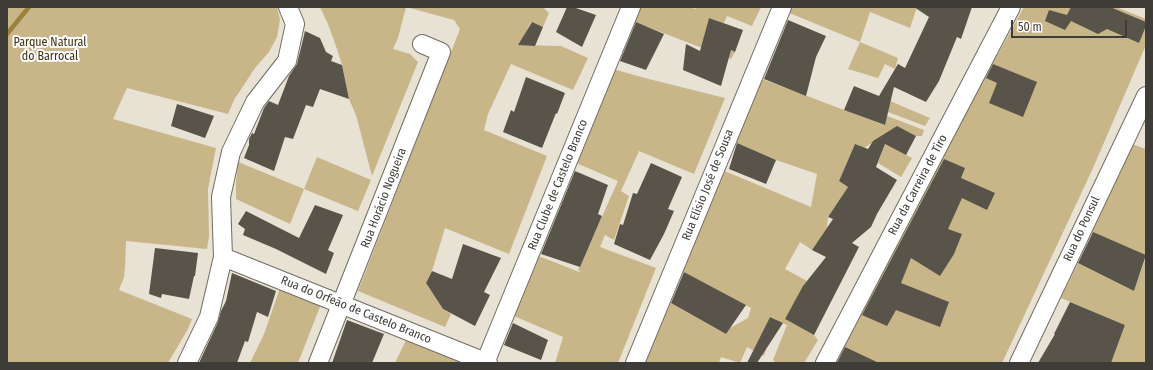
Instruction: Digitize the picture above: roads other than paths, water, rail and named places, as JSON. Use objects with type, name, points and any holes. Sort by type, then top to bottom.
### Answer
[{"type":"street","points":[[187,363],[209,317],[223,257],[221,197],[231,152],[255,102],[287,61],[295,24],[288,7]]},
{"type":"street","name":"Rua Clube de Castelo Branco","points":[[486,363],[631,7]]},
{"type":"street","name":"Rua Elísio José de Sousa","points":[[635,363],[782,7]]},
{"type":"street","name":"Rua da Carreira de Tiro","points":[[824,363],[1011,7]]},
{"type":"street","name":"Rua Horácio Nogueira","points":[[318,363],[441,52],[422,44]]},
{"type":"street","name":"Rua do Ponsul","points":[[1019,363],[1146,96]]},
{"type":"street","name":"Rua do Orfeão de Castelo Branco","points":[[223,257],[486,363]]},
{"type":"waterway","points":[[7,34],[29,7]]},
{"type":"park label","name":"Parque Natural do Barrocal","points":[[50,50]]}]
